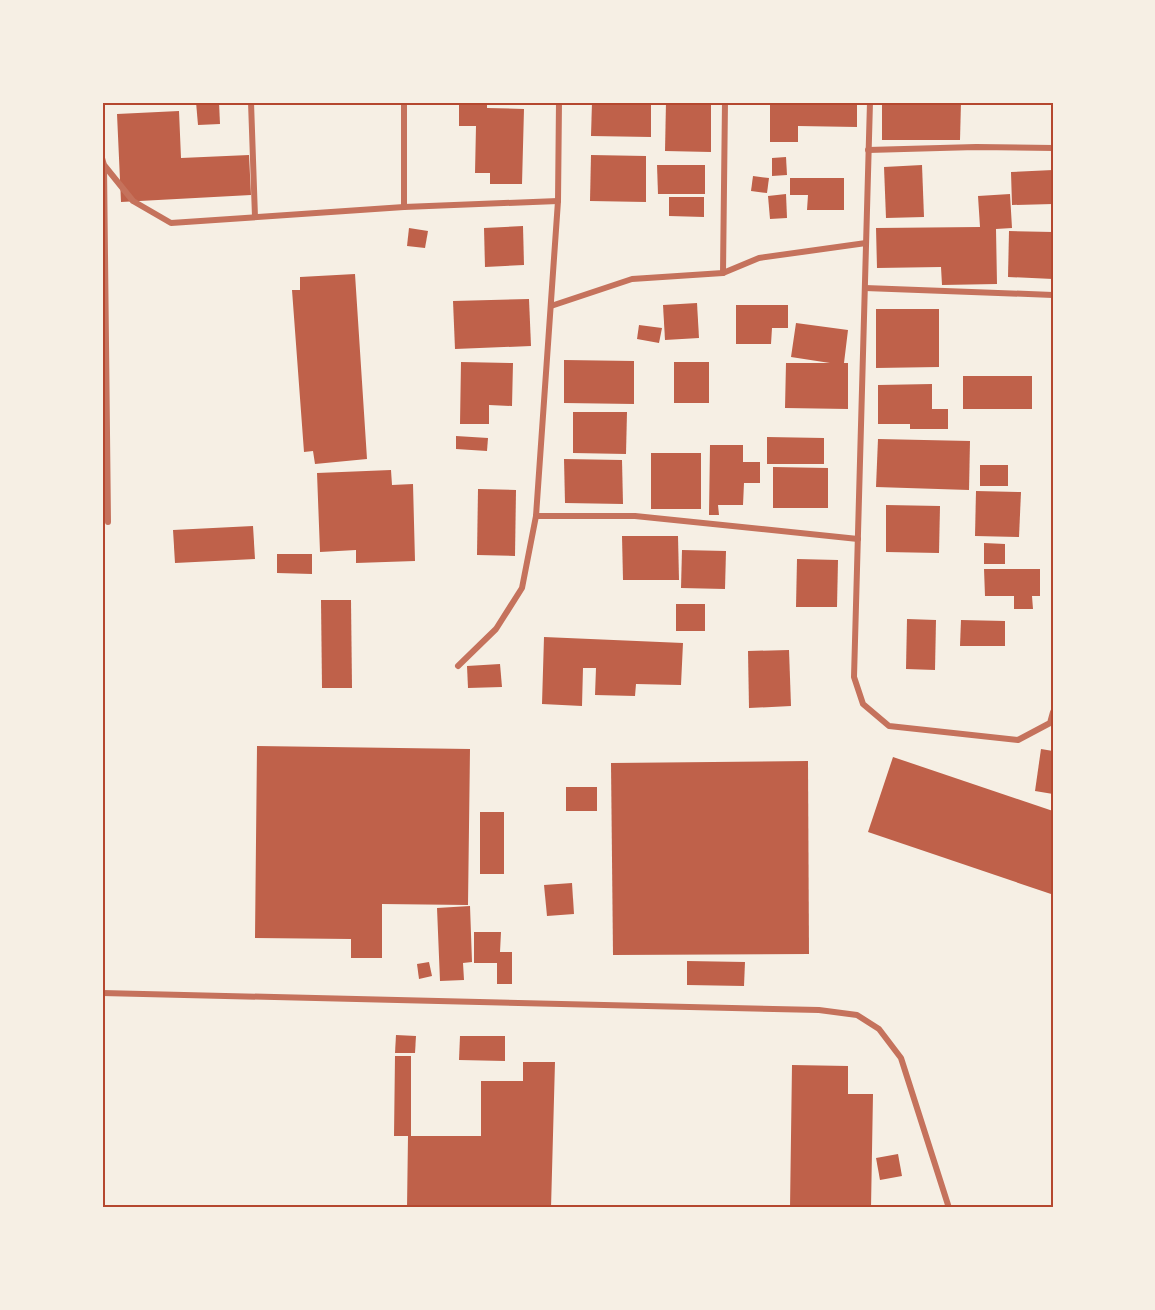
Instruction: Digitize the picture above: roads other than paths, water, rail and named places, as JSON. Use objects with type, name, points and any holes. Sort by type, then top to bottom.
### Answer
[{"type":"street","points":[[251,102],[255,217]]},
{"type":"street","points":[[404,102],[404,207]]},
{"type":"street","points":[[458,666],[496,629],[522,588],[536,516],[558,201],[559,102]]},
{"type":"street","points":[[723,273],[725,102]]},
{"type":"street","points":[[870,102],[854,677],[863,704],[889,726],[1018,740],[1050,723],[1053,712]]},
{"type":"street","points":[[868,150],[976,147],[1053,148]]},
{"type":"street","points":[[103,162],[133,201],[171,223],[404,207],[558,201]]},
{"type":"street","points":[[103,162],[108,522]]},
{"type":"street","points":[[551,306],[632,279],[723,273],[759,258],[866,243]]},
{"type":"street","points":[[865,288],[1053,295]]},
{"type":"street","points":[[536,516],[635,516],[858,539]]},
{"type":"street","points":[[102,993],[819,1010],[857,1015],[879,1029],[901,1058],[949,1208]]}]
